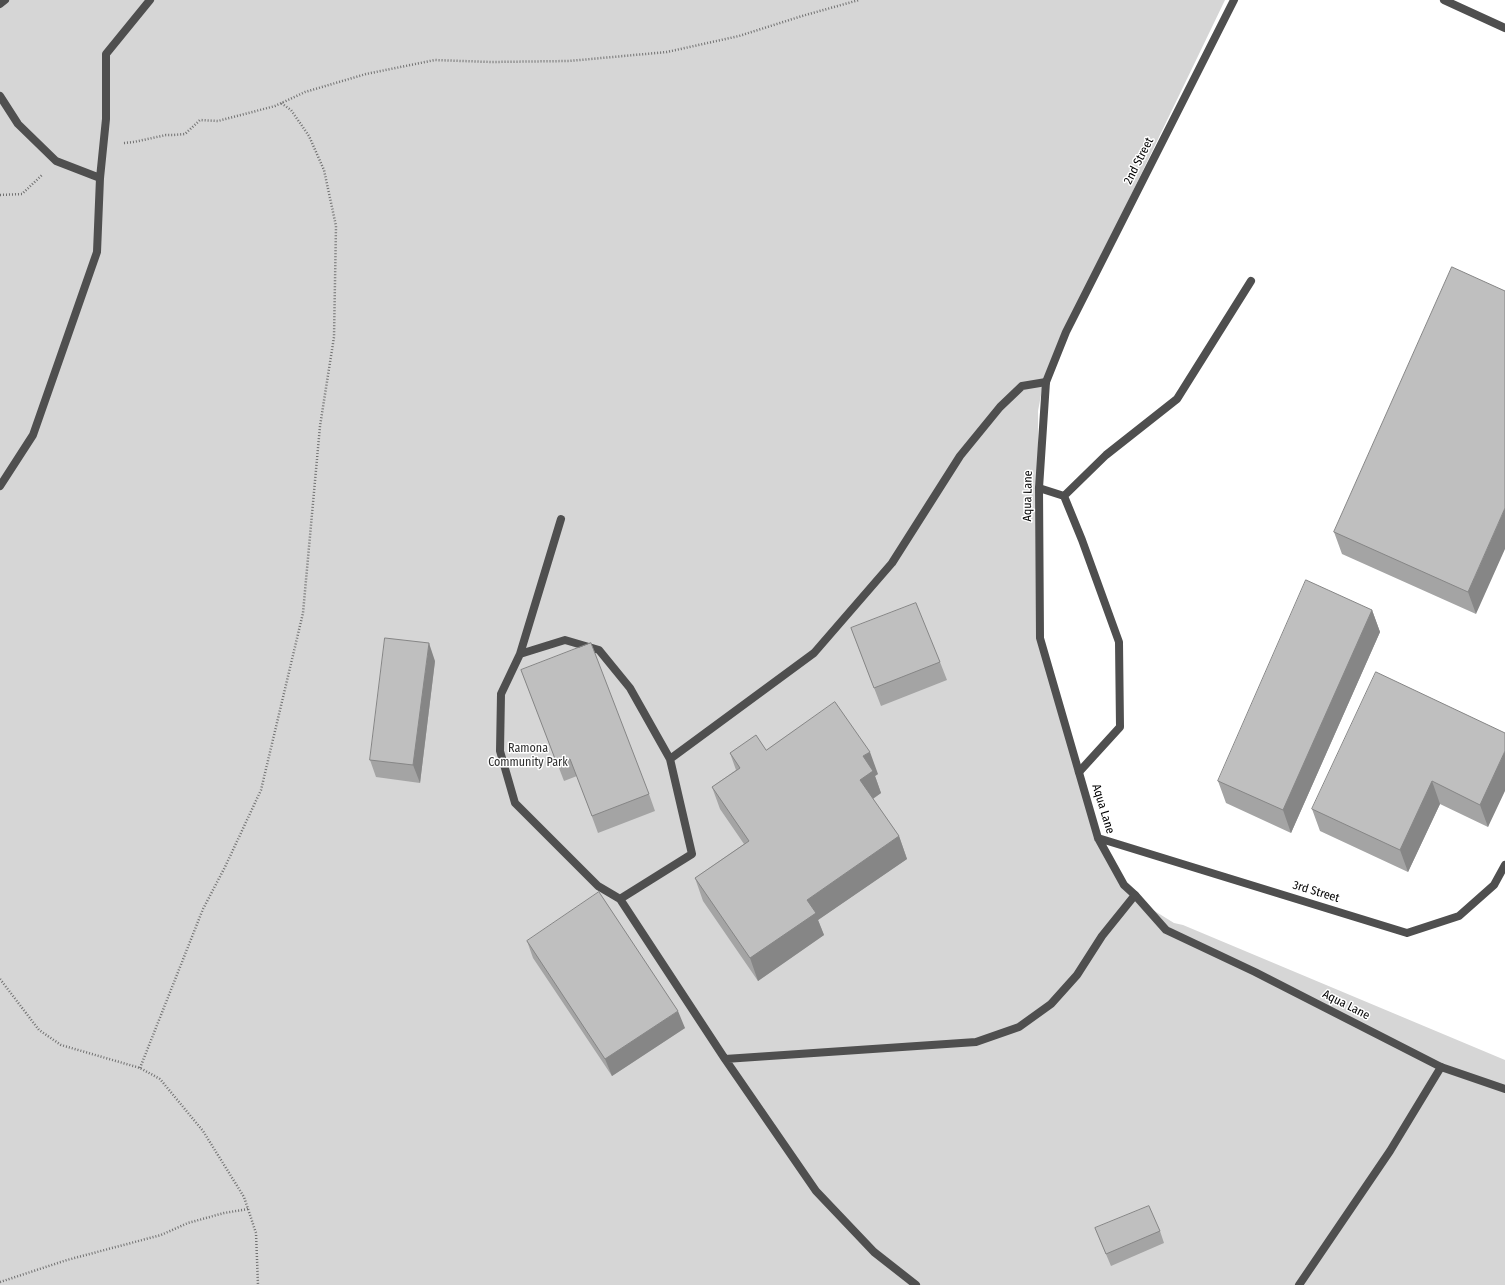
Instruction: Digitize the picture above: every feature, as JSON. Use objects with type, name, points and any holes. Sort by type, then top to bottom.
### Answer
[{"type":"street","points":[[0,4],[5,0]]},
{"type":"street","points":[[0,486],[33,435],[97,252],[100,178],[106,119],[106,54],[150,0]]},
{"type":"street","name":"2nd Street","points":[[1066,332],[1234,0]]},
{"type":"street","points":[[1444,0],[1505,28]]},
{"type":"street","points":[[0,96],[18,124],[56,161],[100,178]]},
{"type":"street","points":[[1064,496],[1106,455],[1177,399],[1251,281]]},
{"type":"street","name":"Aqua Lane","points":[[1066,332],[1046,382],[1039,488],[1040,638],[1098,838],[1124,885],[1135,895],[1166,930],[1256,972],[1442,1067],[1505,1089]]},
{"type":"street","points":[[670,759],[814,653],[892,563],[960,456],[1000,407],[1022,386],[1046,382]]},
{"type":"street","points":[[1039,488],[1064,496]]},
{"type":"street","points":[[1064,496],[1082,540],[1119,642],[1120,727],[1079,772]]},
{"type":"street","points":[[561,519],[520,654],[501,694],[500,751],[515,804],[598,886],[620,899],[725,1059],[816,1191],[874,1252],[916,1285]]},
{"type":"street","points":[[520,654],[565,640],[598,650],[630,688],[670,759],[692,854],[620,899]]},
{"type":"street","name":"3rd Street","points":[[1098,838],[1407,933],[1459,916],[1494,884],[1505,865]]},
{"type":"street","points":[[725,1059],[976,1042],[1019,1027],[1051,1004],[1077,975],[1102,936],[1135,895]]},
{"type":"street","points":[[1299,1285],[1390,1151],[1442,1067]]},
{"type":"path","points":[[104,144],[134,142],[166,135],[173,136],[185,134],[200,120],[218,121],[276,106],[305,92],[366,74],[435,60],[491,62],[569,60],[667,52],[739,36],[859,0]]},
{"type":"path","points":[[140,1068],[203,909],[225,867],[261,790],[303,613],[320,426],[334,337],[336,226],[324,170],[309,136],[292,110],[281,103]]},
{"type":"path","points":[[0,195],[22,194],[56,161]]},
{"type":"path","points":[[0,979],[39,1030],[61,1045],[140,1068],[160,1079],[203,1131],[244,1197],[256,1233],[258,1285]]},
{"type":"path","points":[[0,1282],[67,1260],[161,1235],[188,1223],[224,1213],[248,1209]]},
{"type":"green space","name":"Ramona Community Park","points":[[0,0],[1225,0],[1065,332],[1044,379],[1038,411],[1036,597],[1045,657],[1103,851],[1121,880],[1145,905],[1174,923],[1183,925],[1505,1060],[1505,1285],[0,1285]]},
{"type":"building","points":[[1452,267],[1505,291],[1505,508],[1468,592],[1334,532]]},
{"type":"building","points":[[1306,580],[1372,610],[1283,810],[1218,781]]},
{"type":"building","points":[[916,603],[940,662],[874,688],[851,628]]},
{"type":"building","points":[[385,638],[429,643],[413,765],[370,760]]},
{"type":"building","points":[[591,643],[649,794],[592,816],[570,759],[557,764],[521,670]]},
{"type":"building","points":[[1376,672],[1505,733],[1505,751],[1480,805],[1432,781],[1400,850],[1312,809]]},
{"type":"building","points":[[835,702],[870,752],[863,756],[873,771],[860,780],[899,836],[807,900],[816,913],[750,958],[695,878],[749,841],[712,787],[740,768],[730,753],[756,735],[766,750]]},
{"type":"building","points":[[599,892],[678,1011],[605,1059],[527,941]]},
{"type":"building","points":[[1149,1206],[1160,1231],[1106,1254],[1095,1228]]}]
